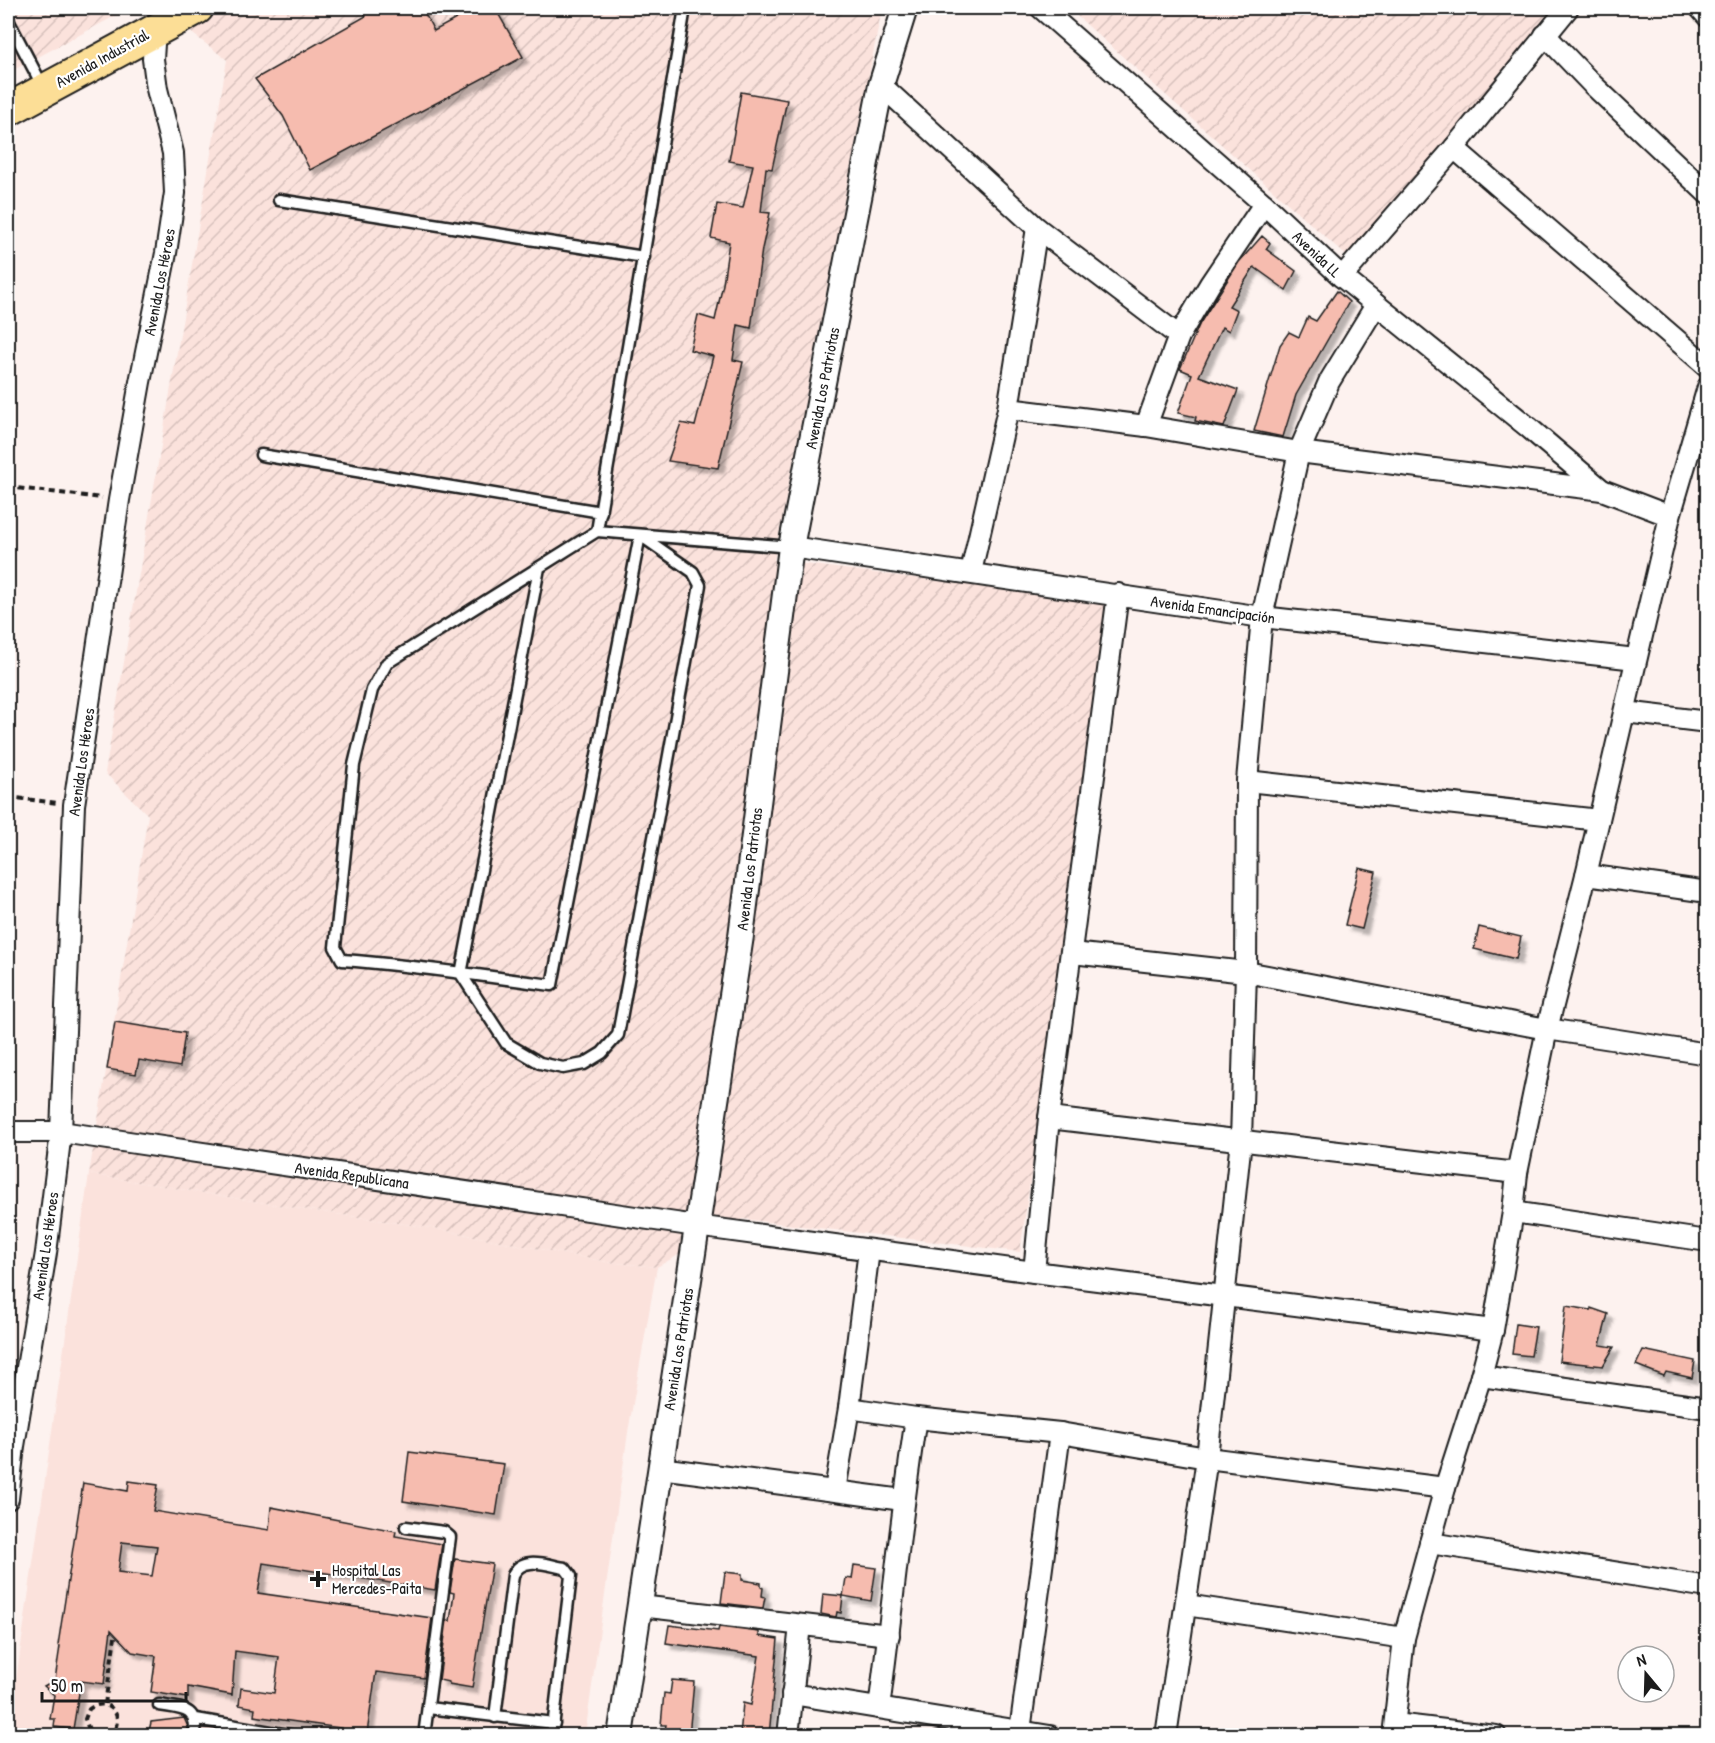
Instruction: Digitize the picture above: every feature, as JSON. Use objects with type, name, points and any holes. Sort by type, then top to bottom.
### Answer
[{"type":"main road","name":"Avenida Industrial","points":[[8,110],[197,8]]},
{"type":"street","name":"Avenida Los Patriotas","points":[[620,1736],[741,936],[791,547],[881,85],[905,8]]},
{"type":"street","name":"Avenida LL","points":[[1041,8],[1264,204],[1342,277],[1528,427],[1602,490]]},
{"type":"street","points":[[1342,277],[1454,148],[1568,8]]},
{"type":"street","points":[[1700,8],[1707,17]]},
{"type":"street","name":"Avenida Los Héroes","points":[[8,1499],[14,1446],[46,1253],[61,1132],[74,805],[119,500],[166,253],[174,192],[173,153],[157,89],[153,59],[155,29]]},
{"type":"street","points":[[1545,36],[1707,194]]},
{"type":"street","points":[[881,85],[1037,228],[1179,336]]},
{"type":"street","points":[[1454,148],[1707,367]]},
{"type":"street","points":[[1146,426],[1179,336],[1210,284],[1264,204]]},
{"type":"street","points":[[971,572],[1008,409],[1037,228]]},
{"type":"street","points":[[1166,1736],[1207,1458],[1241,1140],[1246,972],[1247,781],[1262,617],[1299,452],[1329,382],[1376,305]]},
{"type":"street","points":[[1496,1736],[1394,1730],[1404,1638],[1445,1488],[1481,1376],[1493,1330],[1513,1212],[1517,1173],[1547,1029],[1586,875],[1670,516],[1707,387]]},
{"type":"street","points":[[1008,409],[1146,426],[1299,452],[1602,490],[1670,516]]},
{"type":"street","name":"Avenida Emancipación","points":[[791,547],[1262,617],[1636,659]]},
{"type":"street","points":[[1034,1272],[1049,1118],[1118,594]]},
{"type":"street","points":[[1625,712],[1707,723]]},
{"type":"street","points":[[1247,781],[1599,820]]},
{"type":"street","points":[[1586,875],[1707,892]]},
{"type":"street","points":[[1072,953],[1246,972],[1547,1029],[1707,1054]]},
{"type":"street","points":[[1049,1118],[1517,1173]]},
{"type":"street","name":"Avenida Republicana","points":[[8,1132],[61,1132],[868,1250],[1493,1330]]},
{"type":"street","points":[[1513,1212],[1707,1241]]},
{"type":"street","points":[[835,1490],[849,1408],[868,1250]]},
{"type":"street","points":[[1481,1376],[1707,1408]]},
{"type":"street","points":[[849,1408],[916,1418],[1060,1433],[1207,1458],[1445,1488]]},
{"type":"street","points":[[879,1708],[903,1500],[916,1418]]},
{"type":"street","points":[[1020,1731],[1060,1433]]},
{"type":"street","points":[[660,1468],[903,1500]]},
{"type":"street","points":[[1430,1543],[1707,1587]]},
{"type":"street","points":[[1185,1605],[1404,1638]]},
{"type":"street","points":[[639,1606],[889,1635]]},
{"type":"street","points":[[788,1736],[800,1625]]},
{"type":"street","points":[[792,1694],[1050,1736]]},
{"type":"lane","points":[[597,531],[685,8]]},
{"type":"lane","points":[[8,20],[44,90]]},
{"type":"lane","points":[[279,200],[644,257]]},
{"type":"lane","points":[[261,456],[601,512]]},
{"type":"lane","points":[[640,535],[552,985],[342,960],[335,947],[354,765],[372,690],[387,663],[597,531],[791,547]]},
{"type":"lane","points":[[539,568],[461,974],[506,1043],[540,1064],[563,1068],[584,1064],[602,1053],[618,1035],[700,585],[693,572],[640,535]]},
{"type":"lane","points":[[406,1527],[444,1532],[450,1537],[424,1736]]},
{"type":"lane","points":[[495,1717],[513,1575],[516,1567],[527,1562],[565,1568],[571,1576],[552,1736]]},
{"type":"lane","points":[[159,1706],[182,1709],[196,1719],[295,1736]]},
{"type":"lane","points":[[428,1708],[554,1723]]},
{"type":"lane","points":[[195,1736],[196,1719]]},
{"type":"path","points":[[8,488],[119,500]]},
{"type":"path","points":[[8,797],[74,805]]},
{"type":"path","points":[[105,1704],[115,1637]]},
{"type":"path","points":[[98,1736],[89,1730],[85,1719],[89,1709],[94,1705],[105,1704],[114,1710],[118,1719],[115,1729],[104,1736]]},
{"type":"shaded area","points":[[8,8],[130,8],[8,73]]},
{"type":"shaded area","points":[[159,8],[882,8],[774,560],[1112,603],[1020,1252],[743,1219],[657,1267],[607,1262],[432,1228],[89,1174],[148,815],[105,773],[227,60]]},
{"type":"shaded area","points":[[1068,8],[1562,8],[1350,259]]},
{"type":"shaded area","name":"Hospital Las Mercedes-Paita","points":[[89,1174],[432,1228],[607,1262],[657,1267],[628,1432],[585,1735],[8,1736]]},
{"type":"building","points":[[362,8],[422,8],[434,31],[476,8],[495,8],[523,57],[310,170],[283,116],[255,79],[366,16]]},
{"type":"building","points":[[741,92],[787,100],[772,169],[766,168],[761,212],[770,213],[762,249],[751,328],[738,325],[733,360],[743,362],[718,468],[668,461],[681,423],[695,426],[713,356],[690,350],[698,315],[715,320],[723,284],[729,242],[711,238],[717,204],[743,208],[753,165],[729,161]]},
{"type":"building","points":[[1262,236],[1270,243],[1266,249],[1296,271],[1286,290],[1254,267],[1229,306],[1237,310],[1229,331],[1222,327],[1199,376],[1238,390],[1224,427],[1195,421],[1196,417],[1178,413],[1192,374],[1180,369],[1200,323],[1239,262]]},
{"type":"building","points":[[1337,291],[1349,302],[1296,395],[1283,437],[1254,431],[1280,345],[1289,332],[1299,337],[1308,317],[1316,321]]},
{"type":"building","points":[[1359,868],[1376,872],[1362,929],[1345,925]]},
{"type":"building","points":[[1479,927],[1521,937],[1516,959],[1474,949]]},
{"type":"building","points":[[115,1022],[185,1033],[180,1067],[139,1060],[136,1074],[107,1069]]},
{"type":"building","points":[[1566,1306],[1591,1310],[1591,1308],[1608,1314],[1600,1345],[1614,1347],[1603,1366],[1559,1361]]},
{"type":"building","points":[[1516,1324],[1536,1327],[1531,1356],[1512,1354]]},
{"type":"building","points":[[1643,1350],[1695,1361],[1692,1378],[1666,1372],[1664,1376],[1636,1365]]},
{"type":"building","points":[[409,1452],[504,1464],[496,1515],[403,1501]]},
{"type":"building","points":[[129,1481],[158,1485],[153,1511],[269,1530],[271,1507],[396,1531],[395,1536],[442,1544],[435,1590],[263,1563],[258,1593],[432,1618],[424,1678],[376,1672],[367,1733],[340,1730],[341,1728],[254,1716],[255,1708],[239,1705],[241,1688],[274,1693],[279,1657],[235,1651],[232,1695],[188,1687],[188,1698],[151,1692],[156,1656],[132,1652],[111,1630],[104,1684],[81,1681],[73,1729],[54,1727],[55,1719],[50,1719],[54,1695],[44,1686],[55,1680],[60,1646],[58,1645],[83,1483],[128,1491]],"holes":[[[122,1542],[157,1546],[152,1576],[118,1572]]]},
{"type":"building","points":[[455,1559],[492,1564],[472,1688],[439,1680],[447,1620],[450,1621],[454,1593],[450,1592]]},
{"type":"building","points":[[854,1565],[876,1568],[871,1601],[843,1596],[846,1578],[852,1579]]},
{"type":"building","points":[[725,1572],[742,1574],[742,1580],[761,1583],[762,1596],[765,1597],[763,1608],[721,1603]]},
{"type":"building","points":[[823,1594],[843,1596],[841,1613],[837,1612],[836,1617],[821,1614]]},
{"type":"building","points":[[669,1625],[718,1631],[719,1627],[759,1632],[759,1636],[778,1639],[769,1736],[740,1736],[743,1703],[751,1705],[759,1656],[666,1643]]},
{"type":"building","points":[[672,1680],[694,1682],[689,1736],[664,1736],[666,1725],[661,1725],[664,1693],[670,1694]]},
{"type":"building","points":[[184,1718],[188,1727],[187,1736],[148,1736],[151,1722]]},
{"type":"place","name":"Hospital Las Mercedes-Paita","points":[[318,1579]]}]
